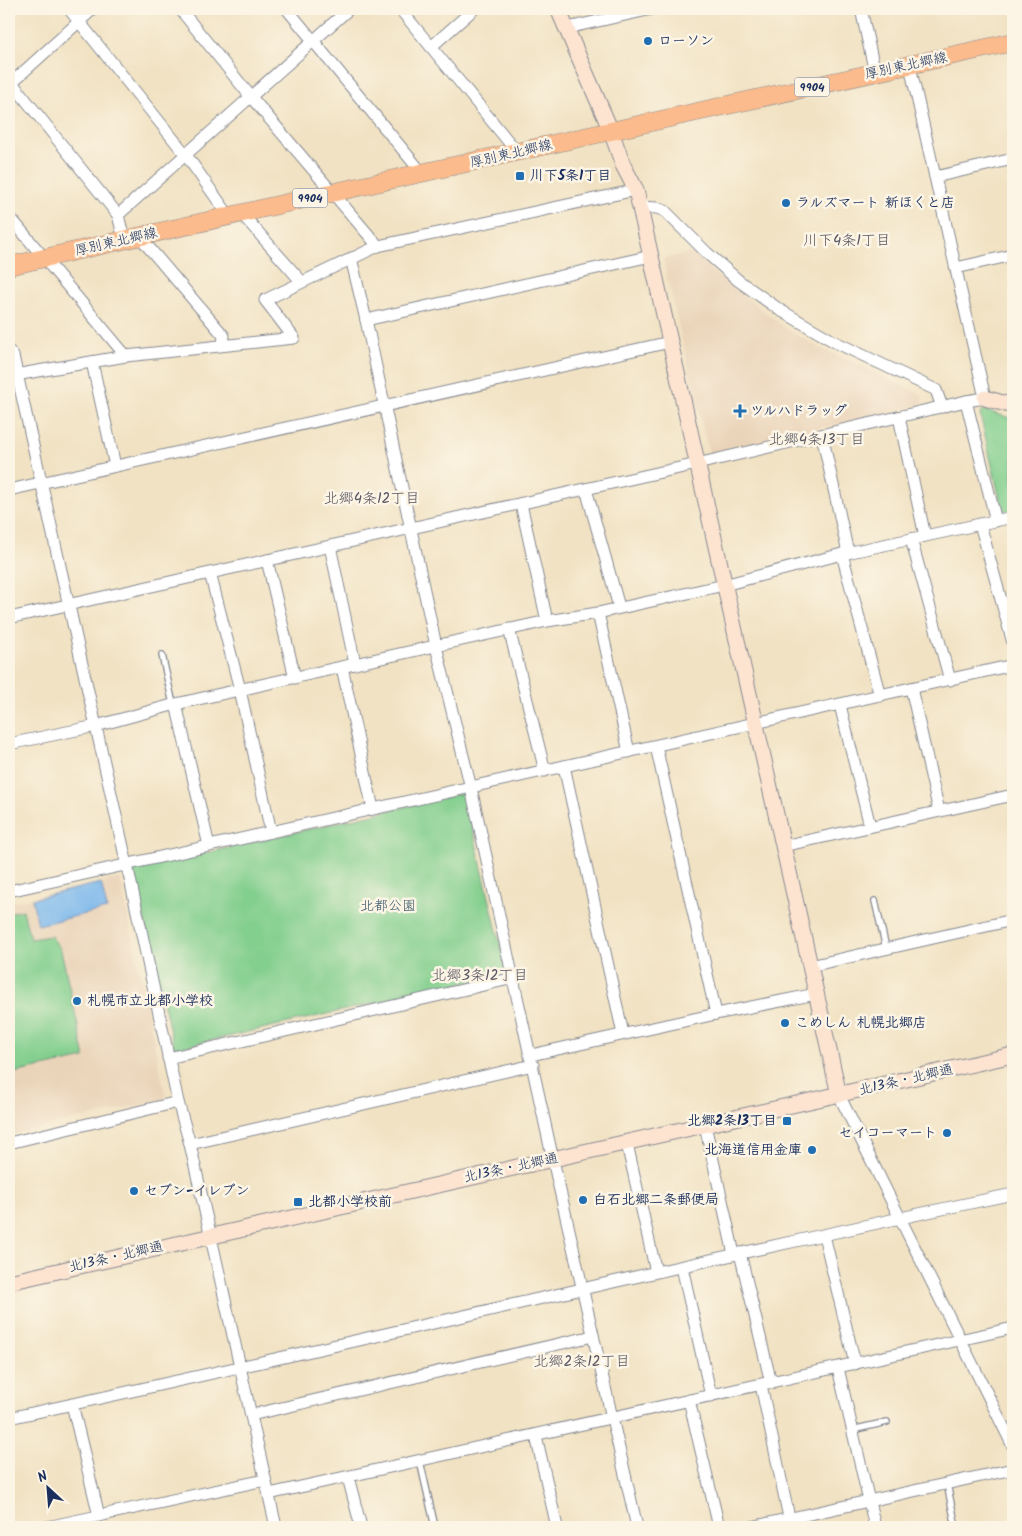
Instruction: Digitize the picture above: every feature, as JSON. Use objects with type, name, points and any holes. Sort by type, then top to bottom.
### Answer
[{"type":"main road","name":"厚別東北郷線","points":[[9,266],[235,214],[1013,42]]},
{"type":"street","points":[[69,9],[235,214],[301,281]]},
{"type":"street","points":[[93,9],[10,82],[118,215],[131,238],[224,336],[222,345]]},
{"type":"street","points":[[180,9],[251,97],[378,246]]},
{"type":"street","points":[[287,9],[422,174]]},
{"type":"street","points":[[118,215],[349,9]]},
{"type":"street","points":[[400,9],[518,152]]},
{"type":"street","points":[[431,47],[474,9]]},
{"type":"street","points":[[558,9],[612,131],[623,165],[636,190],[839,1095],[1013,1446]]},
{"type":"street","points":[[567,28],[652,9]]},
{"type":"street","points":[[860,9],[875,73]]},
{"type":"street","points":[[910,66],[985,398]]},
{"type":"street","points":[[935,177],[1013,159]]},
{"type":"street","points":[[13,376],[126,356],[294,338],[265,300],[301,281],[378,246],[636,190]]},
{"type":"street","points":[[640,206],[658,208],[665,211],[707,253],[739,281],[780,310],[835,342],[936,390],[942,407]]},
{"type":"street","points":[[9,216],[126,356]]},
{"type":"street","points":[[956,268],[1013,255]]},
{"type":"street","points":[[366,320],[650,256]]},
{"type":"street","points":[[352,258],[436,646],[471,788],[553,1160],[637,1527]]},
{"type":"street","points":[[9,490],[670,342]]},
{"type":"street","points":[[9,351],[13,356],[13,376],[41,483],[69,605],[168,1058],[190,1144],[276,1527]]},
{"type":"street","points":[[92,362],[115,466]]},
{"type":"street","points":[[9,618],[521,504],[966,401],[985,398],[1013,406]]},
{"type":"street","points":[[966,401],[996,521]]},
{"type":"street","points":[[899,417],[925,536]]},
{"type":"street","points":[[822,435],[845,553],[880,696]]},
{"type":"street","points":[[586,489],[619,607]]},
{"type":"street","points":[[521,504],[547,621]]},
{"type":"street","points":[[9,744],[96,726],[174,704],[509,629],[598,613],[724,585],[845,553],[1013,517]]},
{"type":"street","points":[[980,524],[1013,643]]},
{"type":"street","points":[[912,539],[950,680]]},
{"type":"street","points":[[330,546],[355,664]]},
{"type":"street","points":[[267,560],[295,678]]},
{"type":"street","points":[[210,573],[240,690],[271,832]]},
{"type":"street","points":[[598,613],[629,752]]},
{"type":"street","points":[[509,629],[545,771]]},
{"type":"street","points":[[9,890],[1013,666]]},
{"type":"street","points":[[342,667],[373,809]]},
{"type":"street","points":[[911,688],[939,811]]},
{"type":"street","points":[[174,704],[209,846]]},
{"type":"street","points":[[840,705],[870,826]]},
{"type":"street","points":[[656,746],[716,1014]]},
{"type":"street","points":[[564,766],[623,1034]]},
{"type":"street","points":[[783,846],[1013,795]]},
{"type":"street","points":[[810,966],[1013,920]]},
{"type":"street","points":[[168,1058],[514,978]]},
{"type":"street","points":[[190,1144],[532,1060],[623,1034],[816,994]]},
{"type":"street","name":"北13条・北郷通","points":[[9,1282],[627,1144],[1013,1055]]},
{"type":"street","points":[[9,1143],[178,1102]]},
{"type":"street","points":[[705,1125],[737,1254],[766,1384],[790,1523]]},
{"type":"street","points":[[627,1144],[656,1272]]},
{"type":"street","points":[[9,1418],[584,1290],[656,1272],[1013,1194]]},
{"type":"street","points":[[824,1235],[854,1364]]},
{"type":"street","points":[[682,1267],[711,1396]]},
{"type":"street","points":[[269,1494],[536,1436],[1013,1328]]},
{"type":"street","points":[[251,1415],[593,1336]]},
{"type":"street","points":[[838,1368],[875,1527]]},
{"type":"street","points":[[689,1400],[719,1527]]},
{"type":"street","points":[[72,1404],[99,1516]]},
{"type":"street","points":[[536,1436],[557,1527]]},
{"type":"street","points":[[751,1527],[790,1523],[869,1501],[1013,1469]]},
{"type":"street","points":[[348,1477],[361,1527]]},
{"type":"street","points":[[47,1527],[265,1480]]},
{"type":"lane","points":[[162,655],[174,704]]},
{"type":"lane","points":[[875,901],[886,948]]},
{"type":"lane","points":[[852,1430],[887,1422]]},
{"type":"lane","points":[[420,1461],[435,1527]]},
{"type":"lane","points":[[946,1484],[956,1527]]},
{"type":"shaded area","points":[[693,252],[709,269],[785,328],[820,348],[922,395],[923,404],[709,454],[663,259]]},
{"type":"shaded area","name":"札幌市立北都小学校","points":[[120,878],[166,1099],[9,1135],[9,903]]},
{"type":"green space","points":[[984,410],[1013,419],[1013,510],[1008,512],[1002,508],[980,414]]},
{"type":"green space","name":"北都公園","points":[[464,793],[507,973],[174,1049],[133,870]]},
{"type":"green space","points":[[23,910],[30,939],[51,936],[61,950],[85,1058],[9,1074],[9,913]]},
{"type":"water","points":[[101,883],[107,909],[38,925],[32,899]]},
{"type":"place","name":"ローソン","points":[[648,41]]},
{"type":"place","name":"川下5条1丁目","points":[[520,176]]},
{"type":"place","name":"ラルズマート 新ほくと店","points":[[786,203]]},
{"type":"place","name":"ツルハドラッグ","points":[[740,411]]},
{"type":"place","name":"札幌市立北都小学校","points":[[77,1001]]},
{"type":"place","name":"こめしん 札幌北郷店","points":[[785,1023]]},
{"type":"place","name":"北郷2条13丁目","points":[[787,1121]]},
{"type":"place","name":"セイコーマート","points":[[947,1133]]},
{"type":"place","name":"北海道信用金庫","points":[[812,1150]]},
{"type":"place","name":"セブン-イレブン","points":[[134,1191]]},
{"type":"place","name":"白石北郷二条郵便局","points":[[583,1200]]},
{"type":"place","name":"北都小学校前","points":[[298,1202]]},
{"type":"district","name":"川下4条1丁目","points":[[847,241]]},
{"type":"district","name":"北郷4条13丁目","points":[[817,440]]},
{"type":"district","name":"北郷4条12丁目","points":[[372,499]]},
{"type":"district","name":"北郷3条12丁目","points":[[480,976]]},
{"type":"district","name":"北郷2条12丁目","points":[[582,1362]]}]
